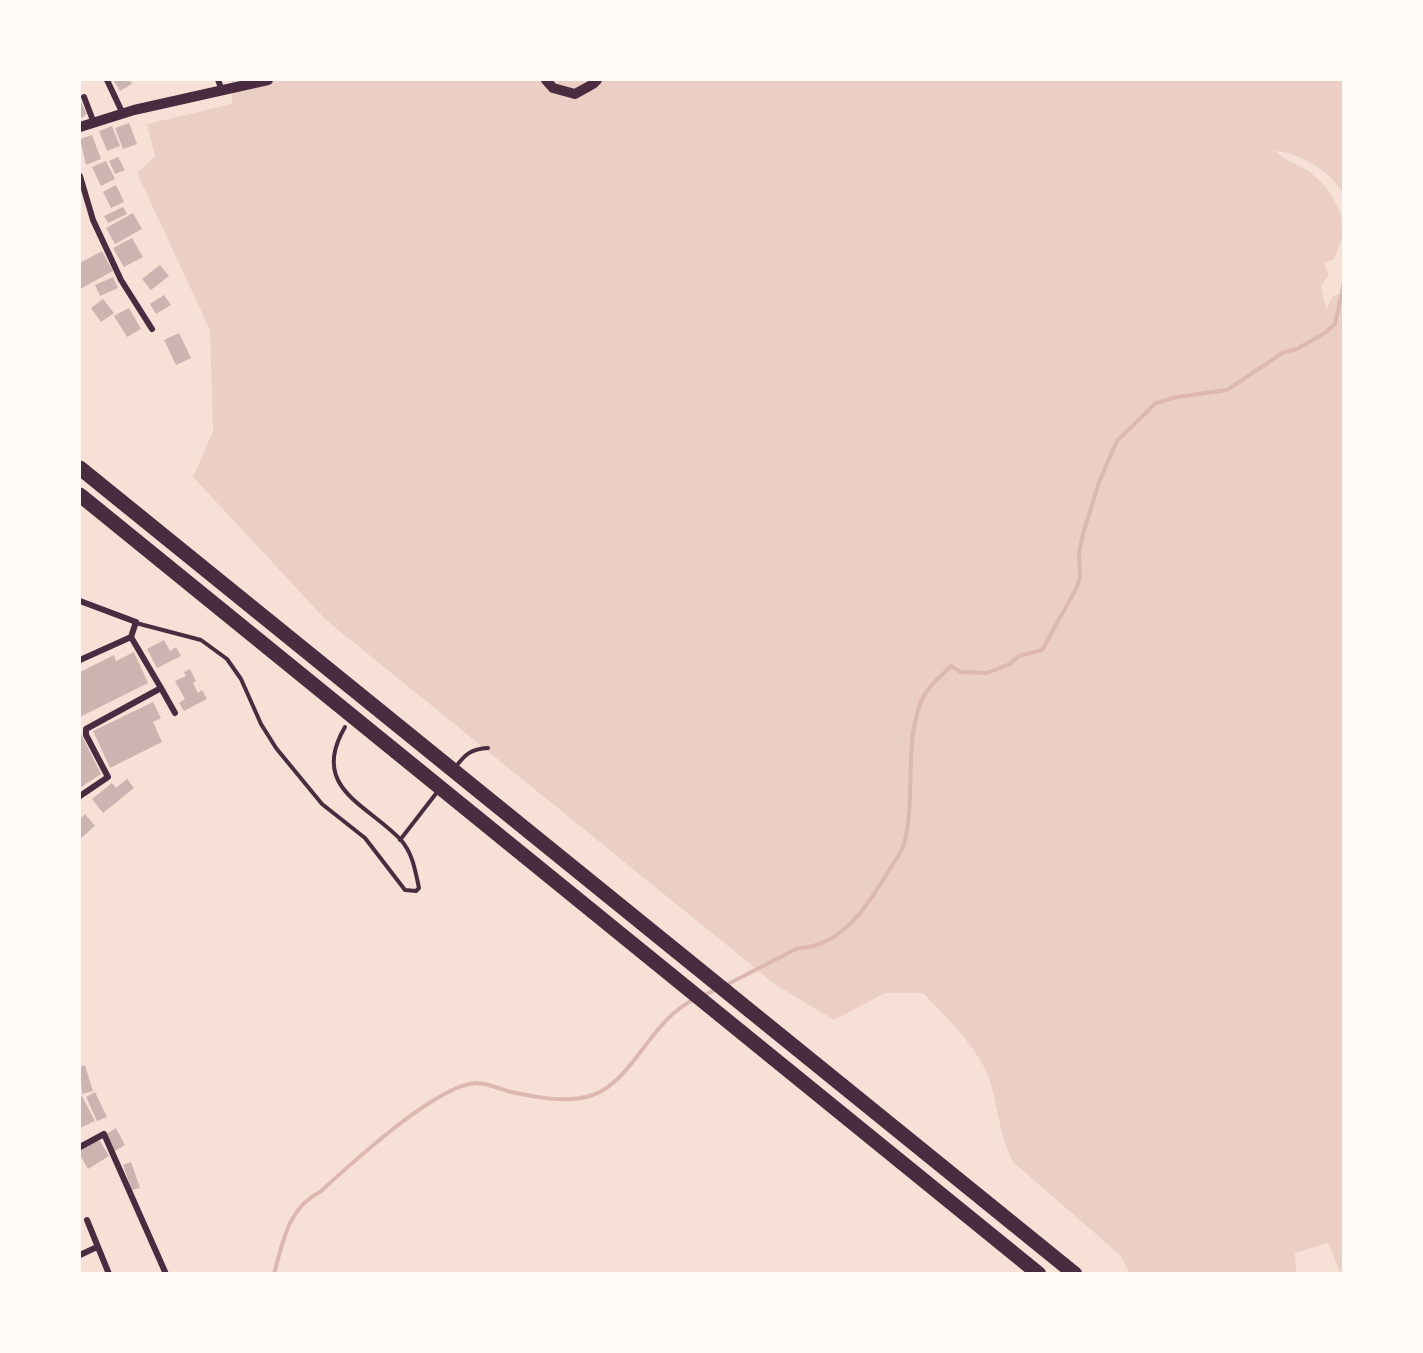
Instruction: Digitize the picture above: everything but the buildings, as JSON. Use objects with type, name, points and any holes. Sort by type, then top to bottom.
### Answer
[{"type":"highway","points":[[80,468],[1075,1274]]},
{"type":"highway","points":[[80,495],[198,593],[781,1062],[873,1140],[1039,1274]]},
{"type":"street","points":[[107,80],[123,114]]},
{"type":"street","points":[[80,127],[220,85],[268,80]]},
{"type":"street","points":[[546,80],[553,88],[575,94],[597,80]]},
{"type":"street","points":[[84,97],[94,123]]},
{"type":"street","points":[[80,176],[93,220],[116,270],[152,329]]},
{"type":"street","points":[[80,601],[136,622],[131,637],[80,660]]},
{"type":"street","points":[[131,637],[175,713]]},
{"type":"street","points":[[80,796],[108,777],[86,735],[86,729],[161,688]]},
{"type":"street","points":[[80,1147],[104,1134],[166,1274]]},
{"type":"street","points":[[87,1220],[109,1274]]},
{"type":"street","points":[[80,1255],[97,1247]]},
{"type":"lane","points":[[136,622],[201,640],[227,659],[241,679],[261,724],[282,755],[322,804],[365,838],[405,890],[416,891],[418,888],[411,855],[400,840],[341,785],[332,760],[334,745],[345,727]]},
{"type":"lane","points":[[451,773],[464,756],[475,749],[488,748]]},
{"type":"lane","points":[[400,840],[445,782]]},
{"type":"shaded area","points":[[232,80],[1343,80],[1343,194],[1331,178],[1314,165],[1294,155],[1275,151],[1286,160],[1307,170],[1321,182],[1333,198],[1343,224],[1343,236],[1334,259],[1324,263],[1329,275],[1321,286],[1326,309],[1333,296],[1344,292],[1343,1270],[1340,1272],[1328,1243],[1295,1253],[1296,1273],[1130,1273],[1120,1255],[1013,1162],[1008,1152],[989,1078],[984,1067],[960,1033],[923,993],[885,993],[834,1020],[776,985],[326,620],[193,477],[213,431],[210,330],[137,173],[155,156],[147,124],[232,104]]},
{"type":"waterway","points":[[726,985],[798,948],[814,946],[828,940],[852,922],[862,911],[904,844],[909,809],[912,739],[923,698],[951,666],[961,672],[987,673],[1010,664],[1019,656],[1042,650],[1080,578],[1079,553],[1083,534],[1099,482],[1117,441],[1156,403],[1177,397],[1227,390],[1284,352],[1297,349],[1326,332],[1335,324],[1344,283]]},
{"type":"waterway","points":[[702,996],[717,989]]},
{"type":"waterway","points":[[274,1274],[288,1227],[301,1207],[417,1111],[459,1087],[476,1083],[550,1099],[583,1098],[593,1095],[608,1087],[620,1076],[666,1021],[679,1008],[695,999]]}]
